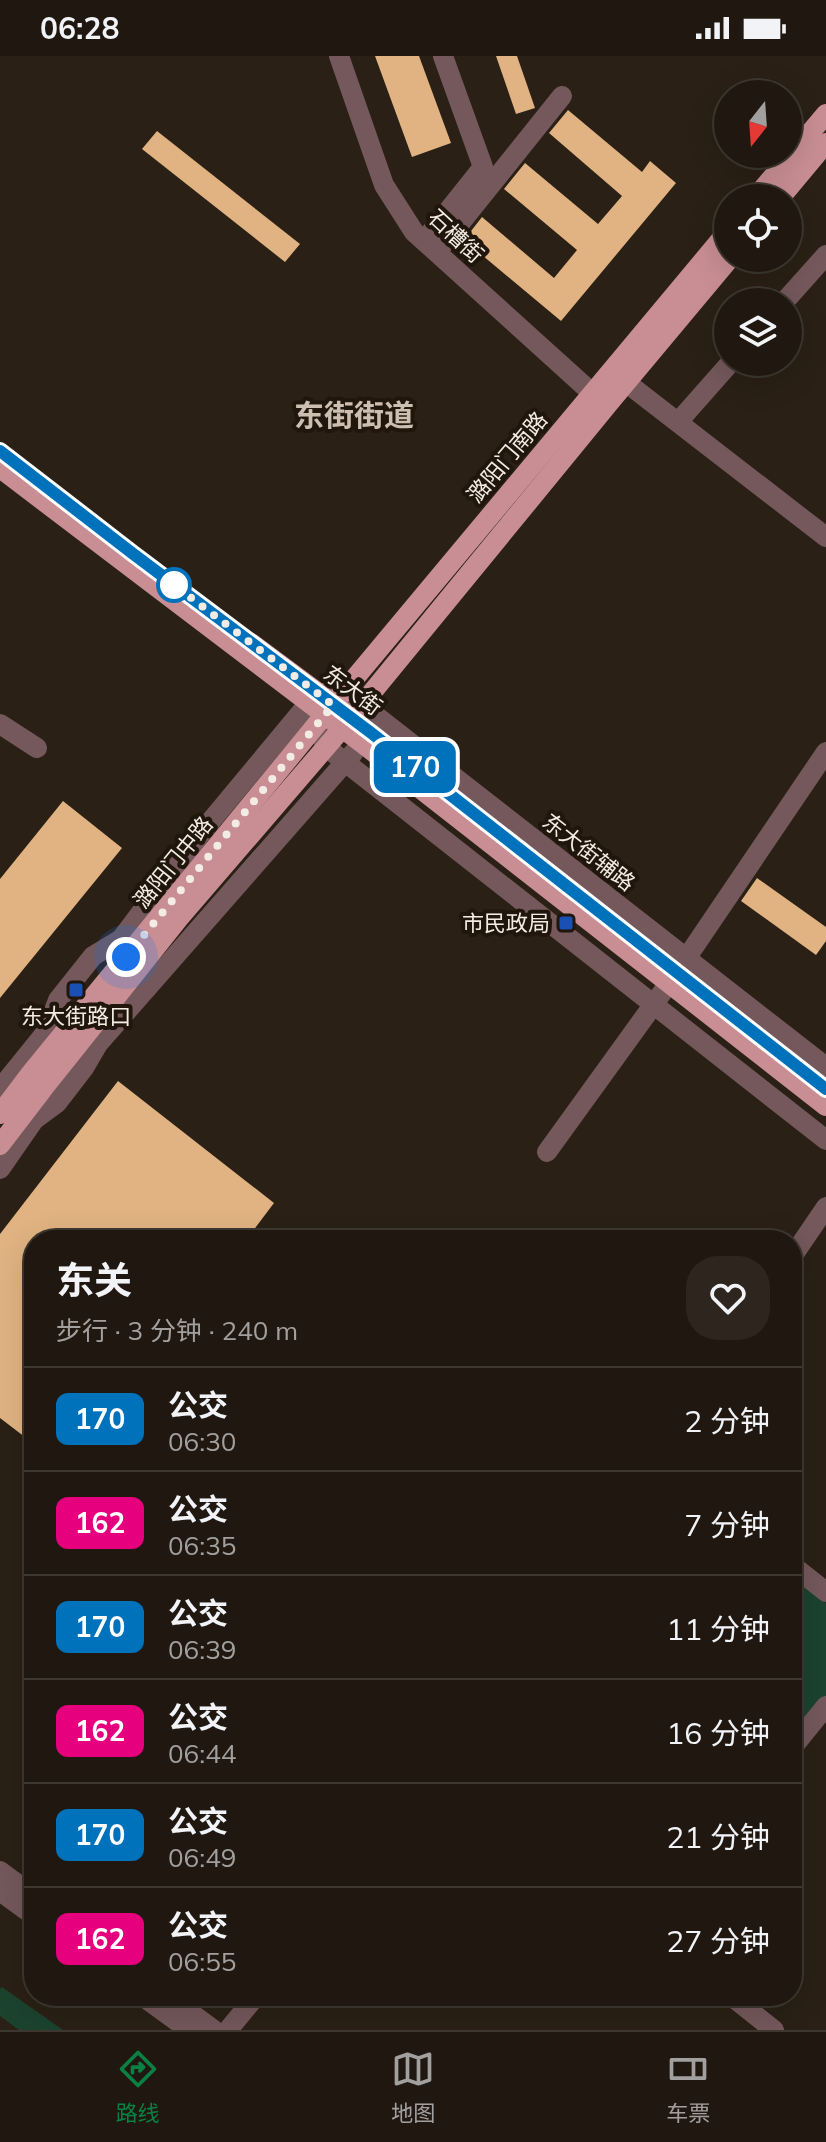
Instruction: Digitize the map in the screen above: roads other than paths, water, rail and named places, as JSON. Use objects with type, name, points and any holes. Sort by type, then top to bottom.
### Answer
[{"type":"main road","points":[[767,184],[826,114]]},
{"type":"main road","points":[[792,184],[826,143]]},
{"type":"main road","name":"潞阳门南路","points":[[352,717],[714,249]]},
{"type":"main road","name":"潞阳门南路","points":[[618,376],[717,272]]},
{"type":"main road","name":"潞阳门南路","points":[[324,705],[600,398]]},
{"type":"main road","name":"东大街","points":[[0,451],[324,705]]},
{"type":"main road","name":"东大街","points":[[0,468],[324,705],[352,717],[826,1089]]},
{"type":"main road","name":"潞阳门中路","points":[[0,1114],[324,705]]},
{"type":"main road","name":"东大街","points":[[352,717],[362,743],[677,971],[826,1106]]},
{"type":"main road","name":"潞阳门中路","points":[[0,1145],[179,918],[352,717]]},
{"type":"street","name":"石槽街","points":[[339,56],[384,185],[414,232],[600,398]]},
{"type":"street","points":[[430,247],[483,167],[443,56]]},
{"type":"street","points":[[430,247],[562,96]]},
{"type":"street","points":[[797,288],[826,255]]},
{"type":"street","points":[[618,376],[826,537]]},
{"type":"street","points":[[678,422],[719,376]]},
{"type":"street","points":[[324,705],[352,717]]},
{"type":"street","points":[[324,705],[326,747],[826,1140]]},
{"type":"street","points":[[0,1089],[46,1032],[58,1000],[93,956],[121,939],[205,828],[324,705]]},
{"type":"street","points":[[0,724],[37,748]]},
{"type":"street","points":[[0,1169],[34,1120],[66,1092],[98,1044],[362,743]]},
{"type":"street","points":[[547,1152],[677,971],[826,752]]},
{"type":"street","points":[[677,971],[826,1067]]},
{"type":"street","points":[[802,1242],[826,1207]]},
{"type":"street","points":[[802,1573],[826,1592]]},
{"type":"street","points":[[802,1736],[826,1706]]},
{"type":"street","points":[[0,1871],[24,1889]]},
{"type":"street","points":[[0,1891],[24,1909]]},
{"type":"street","points":[[156,2006],[189,2030]]},
{"type":"street","points":[[182,2006],[214,2030]]},
{"type":"street","points":[[228,2030],[248,2006]]},
{"type":"street","points":[[744,2006],[774,2030]]},
{"type":"place","name":"市民政局","points":[[566,923]]},
{"type":"place","name":"东大街路口","points":[[76,990]]},
{"type":"district","name":"东街街道","points":[[354,415]]}]
